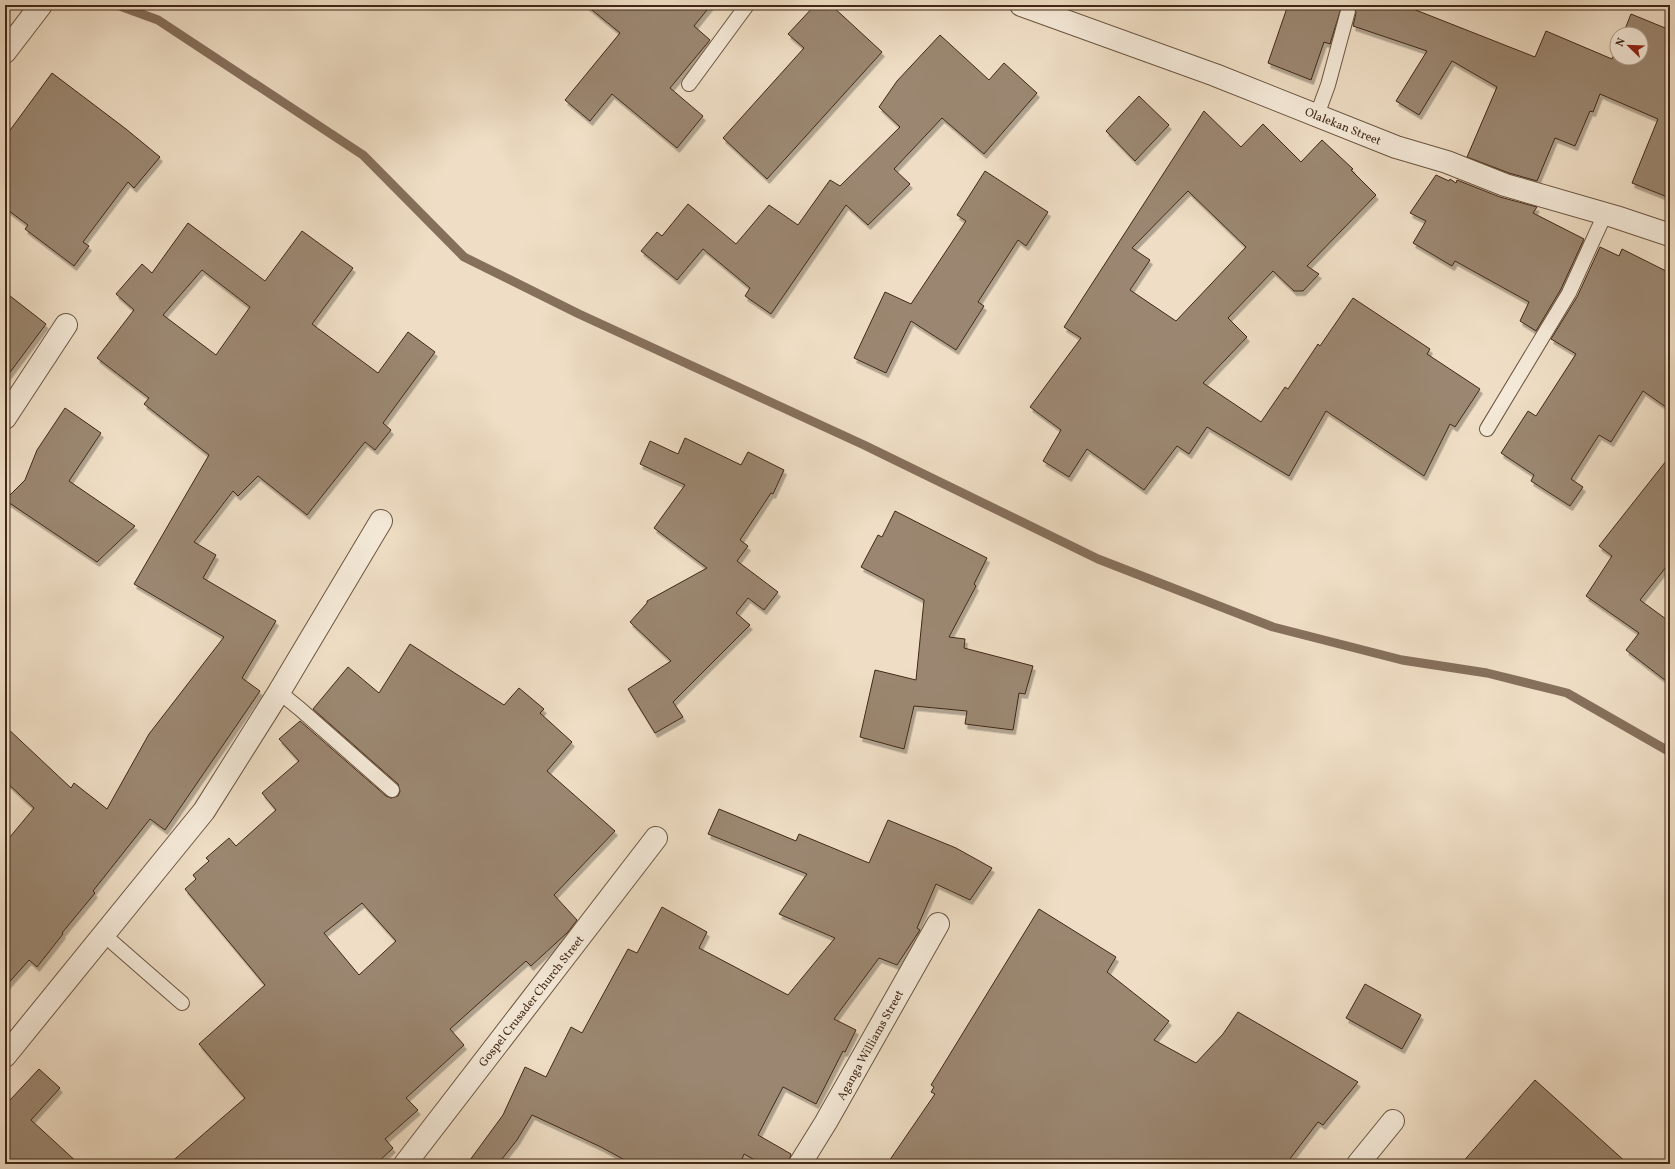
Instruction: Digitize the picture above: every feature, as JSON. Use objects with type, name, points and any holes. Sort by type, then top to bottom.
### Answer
[{"type":"street","points":[[5,52],[41,5]]},
{"type":"street","name":"Olalekan Street","points":[[1021,5],[1215,74],[1396,147],[1447,162],[1505,185],[1606,214],[1670,235]]},
{"type":"street","points":[[5,418],[66,326]]},
{"type":"street","points":[[5,1056],[204,811],[279,692],[381,521]]},
{"type":"street","name":"Gospel Crusader Church Street","points":[[405,1164],[656,838]]},
{"type":"street","name":"Aganga Williams Street","points":[[800,1164],[826,1122],[938,924]]},
{"type":"street","points":[[1358,1164],[1393,1121]]},
{"type":"lane","points":[[689,84],[747,5]]},
{"type":"lane","points":[[1317,115],[1330,77],[1348,11]]},
{"type":"lane","points":[[1487,429],[1569,293],[1606,214]]},
{"type":"lane","points":[[279,692],[392,790]]},
{"type":"lane","points":[[103,934],[182,1002]]},
{"type":"building","points":[[586,5],[711,5],[694,26],[710,40],[670,88],[703,116],[677,148],[612,94],[590,121],[565,100],[620,33]]},
{"type":"building","points":[[815,5],[831,5],[882,52],[767,179],[723,138],[804,48],[788,34]]},
{"type":"building","points":[[1288,5],[1342,5],[1330,44],[1324,42],[1311,80],[1268,63]]},
{"type":"building","points":[[1354,5],[1403,5],[1535,57],[1546,31],[1609,58],[1609,66],[1649,66],[1649,26],[1626,26],[1631,14],[1670,30],[1670,198],[1632,183],[1658,119],[1600,94],[1593,112],[1590,111],[1575,146],[1555,138],[1537,181],[1509,173],[1467,157],[1497,87],[1452,61],[1419,115],[1396,101],[1427,51],[1353,26],[1356,13]]},
{"type":"building","points":[[940,35],[989,80],[1004,63],[1037,93],[984,154],[942,118],[894,169],[910,184],[868,225],[846,205],[771,314],[745,296],[750,288],[703,249],[677,280],[641,251],[657,232],[662,236],[688,204],[736,244],[769,205],[798,225],[830,180],[840,186],[900,127],[879,107],[897,81]]},
{"type":"building","points":[[52,73],[126,129],[160,157],[134,188],[128,182],[83,242],[89,246],[74,266],[25,229],[28,225],[5,208],[5,137]]},
{"type":"building","points":[[1139,96],[1169,125],[1135,161],[1106,131]]},
{"type":"building","points":[[1204,111],[1241,147],[1263,124],[1301,162],[1322,140],[1353,169],[1351,170],[1376,195],[1307,266],[1319,274],[1303,291],[1294,291],[1273,271],[1228,318],[1247,337],[1203,383],[1261,422],[1285,387],[1288,389],[1318,344],[1320,346],[1353,298],[1430,349],[1427,354],[1480,389],[1455,427],[1450,424],[1424,476],[1326,411],[1289,476],[1207,427],[1189,454],[1177,446],[1144,490],[1087,449],[1069,477],[1043,461],[1061,430],[1030,407],[1081,338],[1064,327]],"holes":[[[1188,191],[1246,247],[1176,321],[1130,290],[1150,260],[1132,248]]]},
{"type":"building","points":[[985,171],[1048,212],[1026,246],[1018,240],[978,302],[984,306],[956,350],[911,321],[886,373],[854,358],[885,292],[911,304],[966,221],[957,215]]},
{"type":"building","points":[[1436,175],[1449,181],[1450,179],[1456,183],[1457,180],[1500,197],[1537,207],[1533,213],[1584,239],[1561,289],[1536,331],[1520,321],[1529,302],[1455,261],[1452,266],[1413,243],[1426,221],[1410,213]]},
{"type":"building","points":[[188,223],[265,281],[302,231],[353,268],[312,324],[378,373],[408,332],[435,352],[383,423],[391,430],[375,450],[365,442],[307,515],[258,476],[238,496],[233,491],[194,542],[216,555],[203,578],[276,621],[242,678],[260,691],[165,830],[150,819],[93,891],[95,893],[62,933],[63,934],[37,967],[29,960],[5,987],[5,843],[34,808],[5,781],[5,726],[71,788],[74,783],[107,809],[149,734],[224,637],[134,584],[209,455],[144,404],[149,398],[97,358],[134,310],[116,294],[142,264],[152,273]],"holes":[[[202,270],[250,307],[216,355],[163,315]]]},
{"type":"building","points":[[1600,247],[1619,256],[1622,249],[1670,273],[1670,410],[1643,391],[1611,442],[1599,435],[1571,479],[1583,487],[1570,506],[1531,481],[1534,475],[1501,453],[1528,411],[1536,416],[1576,354],[1551,339],[1577,297]]},
{"type":"building","points":[[5,292],[46,324],[5,379]]},
{"type":"building","points":[[65,408],[101,433],[69,481],[135,526],[97,562],[5,500],[25,480],[37,450]]},
{"type":"building","points":[[685,438],[741,465],[748,452],[784,470],[773,494],[771,493],[740,540],[748,546],[737,561],[778,592],[764,610],[748,598],[736,613],[750,625],[673,702],[683,717],[655,733],[628,689],[671,661],[630,622],[647,603],[647,601],[707,568],[654,528],[685,485],[640,464],[650,441],[678,454]]},
{"type":"building","points":[[1670,456],[1670,562],[1640,600],[1670,622],[1670,684],[1626,650],[1639,633],[1586,596],[1612,556],[1599,546]]},
{"type":"building","points":[[895,511],[987,558],[974,584],[976,586],[949,637],[965,639],[964,648],[1033,666],[1025,694],[1019,693],[1013,730],[965,724],[967,711],[914,706],[904,749],[860,737],[875,670],[916,680],[924,600],[861,567],[878,535],[882,537]]},
{"type":"building","points":[[410,644],[504,705],[519,688],[544,709],[540,713],[572,742],[547,771],[615,831],[554,895],[577,920],[568,932],[531,966],[526,961],[450,1029],[464,1045],[406,1098],[418,1110],[385,1139],[393,1148],[376,1164],[169,1164],[245,1098],[199,1044],[265,985],[185,889],[196,879],[193,875],[209,861],[206,858],[229,838],[236,846],[276,810],[262,793],[299,761],[279,739],[300,721],[386,796],[391,798],[398,796],[400,791],[398,784],[313,709],[348,667],[379,693]],"holes":[[[362,903],[396,941],[359,975],[324,933]]]},
{"type":"building","points":[[719,809],[796,841],[799,834],[869,863],[888,820],[956,848],[992,868],[970,900],[936,884],[917,928],[920,930],[897,965],[879,958],[834,1019],[856,1030],[845,1052],[843,1051],[816,1104],[783,1087],[758,1135],[791,1154],[788,1164],[762,1164],[744,1154],[740,1164],[632,1164],[601,1147],[532,1115],[517,1140],[498,1164],[467,1164],[503,1115],[525,1067],[546,1077],[571,1027],[582,1033],[628,949],[637,953],[662,907],[707,932],[699,948],[788,995],[835,938],[779,914],[807,874],[708,834]]},
{"type":"building","points":[[1039,909],[1116,957],[1107,972],[1169,1021],[1154,1040],[1196,1063],[1223,1034],[1238,1012],[1358,1082],[1323,1125],[1318,1122],[1286,1164],[887,1164],[935,1094],[931,1092],[934,1087],[931,1085]]},
{"type":"building","points":[[1365,984],[1421,1015],[1402,1049],[1346,1018]]},
{"type":"building","points":[[39,1069],[60,1088],[31,1120],[79,1164],[5,1164],[5,1096],[10,1100]]},
{"type":"building","points":[[1535,1080],[1628,1164],[1461,1164]]},
{"type":"waterway","points":[[117,5],[158,20],[363,155],[464,257],[579,314],[864,445],[1098,559],[1273,627],[1402,660],[1487,673],[1567,693],[1670,752]]}]
